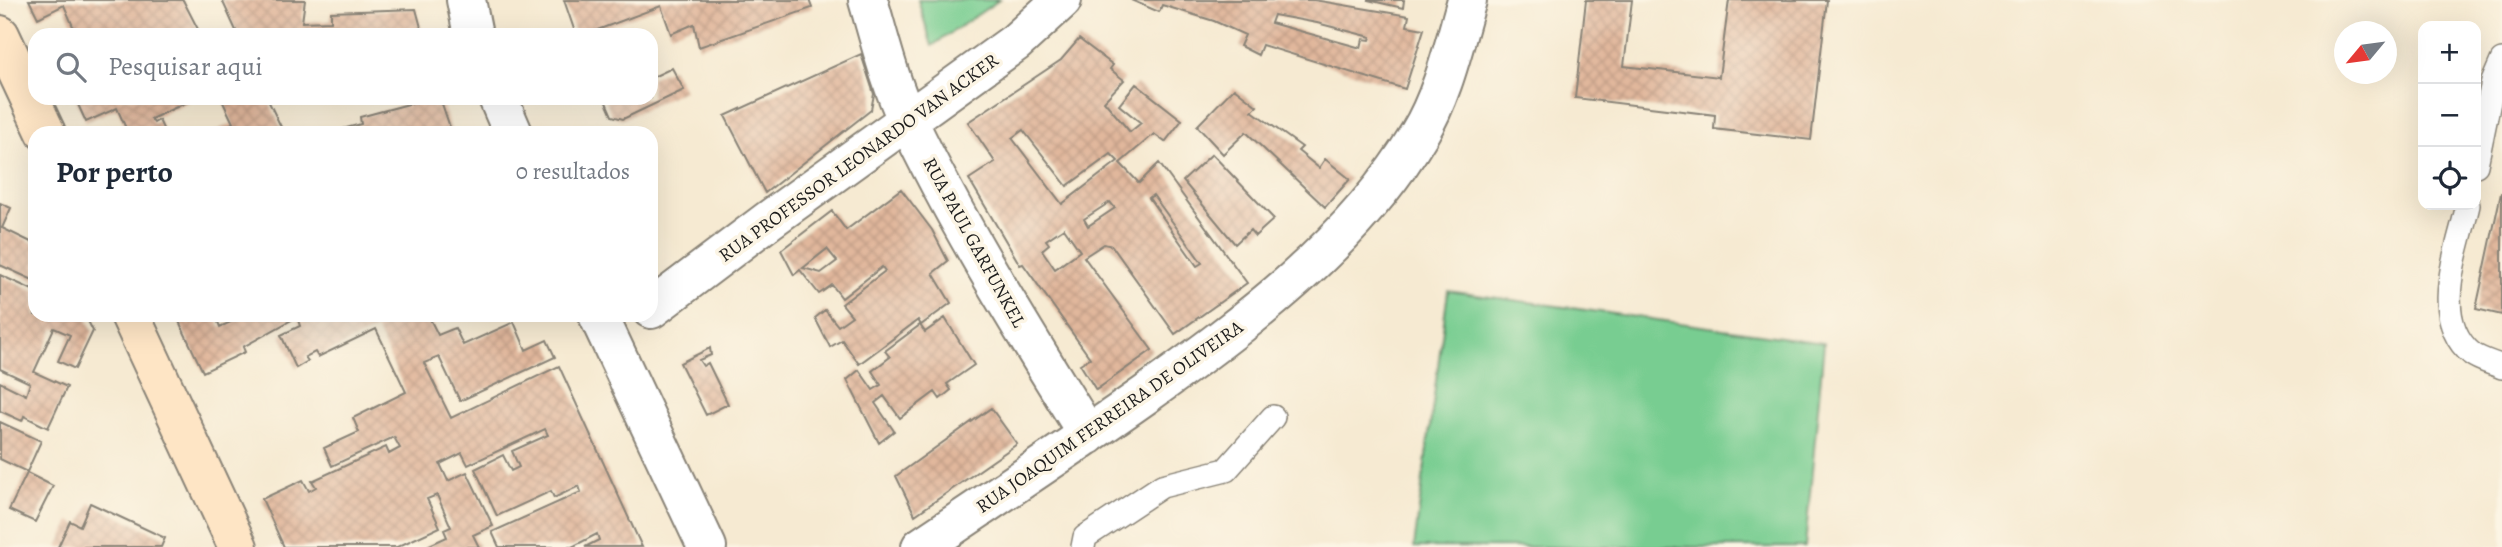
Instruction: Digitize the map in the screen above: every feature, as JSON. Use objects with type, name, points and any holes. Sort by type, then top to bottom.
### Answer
[{"type":"street","points":[[466,0],[472,28]]},
{"type":"street","name":"RUA PAUL GARFUNKEL","points":[[869,0],[889,72],[907,120],[1018,320],[1088,435]]},
{"type":"street","name":"RUA PROFESSOR LEONARDO VAN ACKER","points":[[658,304],[1016,42],[1062,0]]},
{"type":"street","name":"RUA JOAQUIM FERREIRA DE OLIVEIRA","points":[[921,547],[1088,435],[1214,346],[1291,283],[1373,200],[1420,133],[1448,64],[1467,0]]},
{"type":"street","points":[[1,42],[28,97]]},
{"type":"street","points":[[32,105],[43,126]]},
{"type":"street","points":[[501,105],[510,126]]},
{"type":"street","points":[[133,322],[238,547]]},
{"type":"street","points":[[622,322],[604,328],[707,547]]},
{"type":"lane","points":[[2480,147],[2493,82],[2502,61]]},
{"type":"lane","points":[[2467,210],[2447,305],[2457,336],[2473,355],[2502,367]]},
{"type":"lane","points":[[1080,544],[1162,486],[1226,470],[1273,418]]},
{"type":"green space","points":[[918,0],[999,0],[932,46]]},
{"type":"green space","points":[[1448,291],[1824,343],[1805,547],[1414,547]]},
{"type":"building","points":[[29,0],[183,0],[197,28],[74,28],[64,5],[38,18]]},
{"type":"building","points":[[222,0],[305,0],[302,22],[331,21],[331,12],[416,9],[421,28],[235,28]]},
{"type":"building","points":[[564,0],[809,0],[812,8],[699,47],[694,24],[671,34],[661,6],[603,28],[574,28]]},
{"type":"building","points":[[1131,0],[1314,0],[1409,16],[1407,26],[1424,29],[1405,89],[1262,45],[1258,55],[1240,46],[1245,35],[1214,21],[1162,5],[1159,12]],"holes":[[[1274,15],[1371,37],[1370,40],[1363,39],[1361,48],[1271,23]]]},
{"type":"building","points":[[1368,0],[1404,0],[1403,8]]},
{"type":"building","points":[[1586,0],[1632,0],[1624,66],[1719,77],[1729,0],[1827,0],[1811,140],[1714,129],[1715,115],[1575,98]]},
{"type":"building","points":[[1079,39],[1113,65],[1110,69],[1124,80],[1104,101],[1130,132],[1141,123],[1119,105],[1136,84],[1182,120],[1165,142],[1154,134],[1120,163],[1139,183],[1159,163],[1247,283],[1175,334],[1112,246],[1104,244],[1084,257],[1152,350],[1096,390],[1080,364],[1090,358],[1023,264],[1020,265],[969,179],[995,162],[968,122],[1061,60]],"holes":[[[1023,130],[1067,186],[1111,154],[1118,161],[1062,204],[1012,138]],[[1153,195],[1202,263],[1197,266],[1149,198]],[[1110,202],[1115,208],[1088,226],[1084,219]],[[1064,228],[1080,251],[1055,269],[1042,250],[1049,244],[1046,240]]]},
{"type":"building","points":[[861,54],[874,94],[871,110],[765,193],[725,116]]},
{"type":"building","points":[[672,68],[684,90],[658,102],[658,75]]},
{"type":"building","points":[[1234,88],[1257,106],[1252,111],[1302,147],[1298,151],[1319,168],[1325,159],[1350,179],[1325,207],[1246,132],[1223,154],[1197,126]]},
{"type":"building","points":[[78,105],[181,105],[151,119],[154,123],[159,120],[162,126],[125,126],[117,108],[86,122]]},
{"type":"building","points":[[224,105],[270,105],[281,126],[226,126],[233,123]]},
{"type":"building","points":[[405,105],[442,105],[450,126],[354,126],[361,124],[360,117]]},
{"type":"building","points":[[607,105],[652,105],[623,119],[612,116]]},
{"type":"building","points":[[1212,154],[1274,219],[1255,236],[1250,230],[1235,244],[1183,181]]},
{"type":"building","points":[[901,189],[932,230],[948,261],[933,273],[951,303],[921,325],[918,320],[859,364],[842,340],[830,347],[815,318],[825,310],[838,326],[852,316],[842,304],[885,271],[882,267],[842,298],[832,285],[819,294],[800,270],[794,275],[781,250],[832,211],[846,230]],"holes":[[[827,249],[837,261],[821,273],[803,268]]]},
{"type":"building","points":[[2502,193],[2502,315],[2476,309]]},
{"type":"building","points":[[0,203],[11,208],[2,228],[28,241],[28,278],[0,265]]},
{"type":"building","points":[[0,275],[28,288],[28,322],[88,322],[93,331],[75,369],[58,361],[70,335],[54,328],[34,372],[67,387],[48,428],[24,416],[22,421],[0,411],[0,382],[26,395],[30,383],[0,369]]},
{"type":"building","points":[[945,318],[974,365],[947,384],[951,390],[940,399],[935,392],[900,418],[884,396],[875,403],[894,431],[879,443],[847,380],[859,370],[873,390],[881,385],[872,371],[890,357],[885,351],[920,325],[925,332]]},
{"type":"building","points":[[179,322],[218,322],[220,327],[231,322],[288,322],[243,347],[245,352],[203,372]]},
{"type":"building","points":[[299,322],[432,322],[438,335],[455,328],[463,345],[514,322],[526,350],[547,340],[555,357],[460,401],[439,357],[424,363],[451,418],[559,366],[642,547],[585,547],[599,540],[597,534],[572,547],[499,547],[492,532],[581,492],[579,486],[554,498],[551,491],[497,516],[475,469],[503,455],[511,471],[519,467],[512,451],[548,435],[545,429],[468,465],[462,453],[440,464],[448,481],[467,472],[493,526],[473,535],[479,547],[425,547],[447,537],[444,530],[451,527],[437,495],[427,499],[440,527],[397,547],[284,547],[262,499],[303,480],[309,491],[316,487],[312,481],[386,447],[389,454],[400,448],[394,437],[332,466],[324,448],[359,432],[353,418],[406,392],[376,329],[318,357],[315,352],[305,357],[308,361],[296,368],[281,335],[300,326]]},
{"type":"building","points":[[710,348],[711,355],[699,360],[703,366],[708,363],[728,404],[706,415],[680,363]]},
{"type":"building","points":[[991,408],[1017,444],[915,515],[896,476]]},
{"type":"building","points":[[0,422],[41,441],[27,472],[0,459]]},
{"type":"building","points":[[27,473],[53,486],[35,522],[9,510]]},
{"type":"building","points":[[90,503],[165,538],[161,547],[58,547],[70,521],[80,526]]}]
